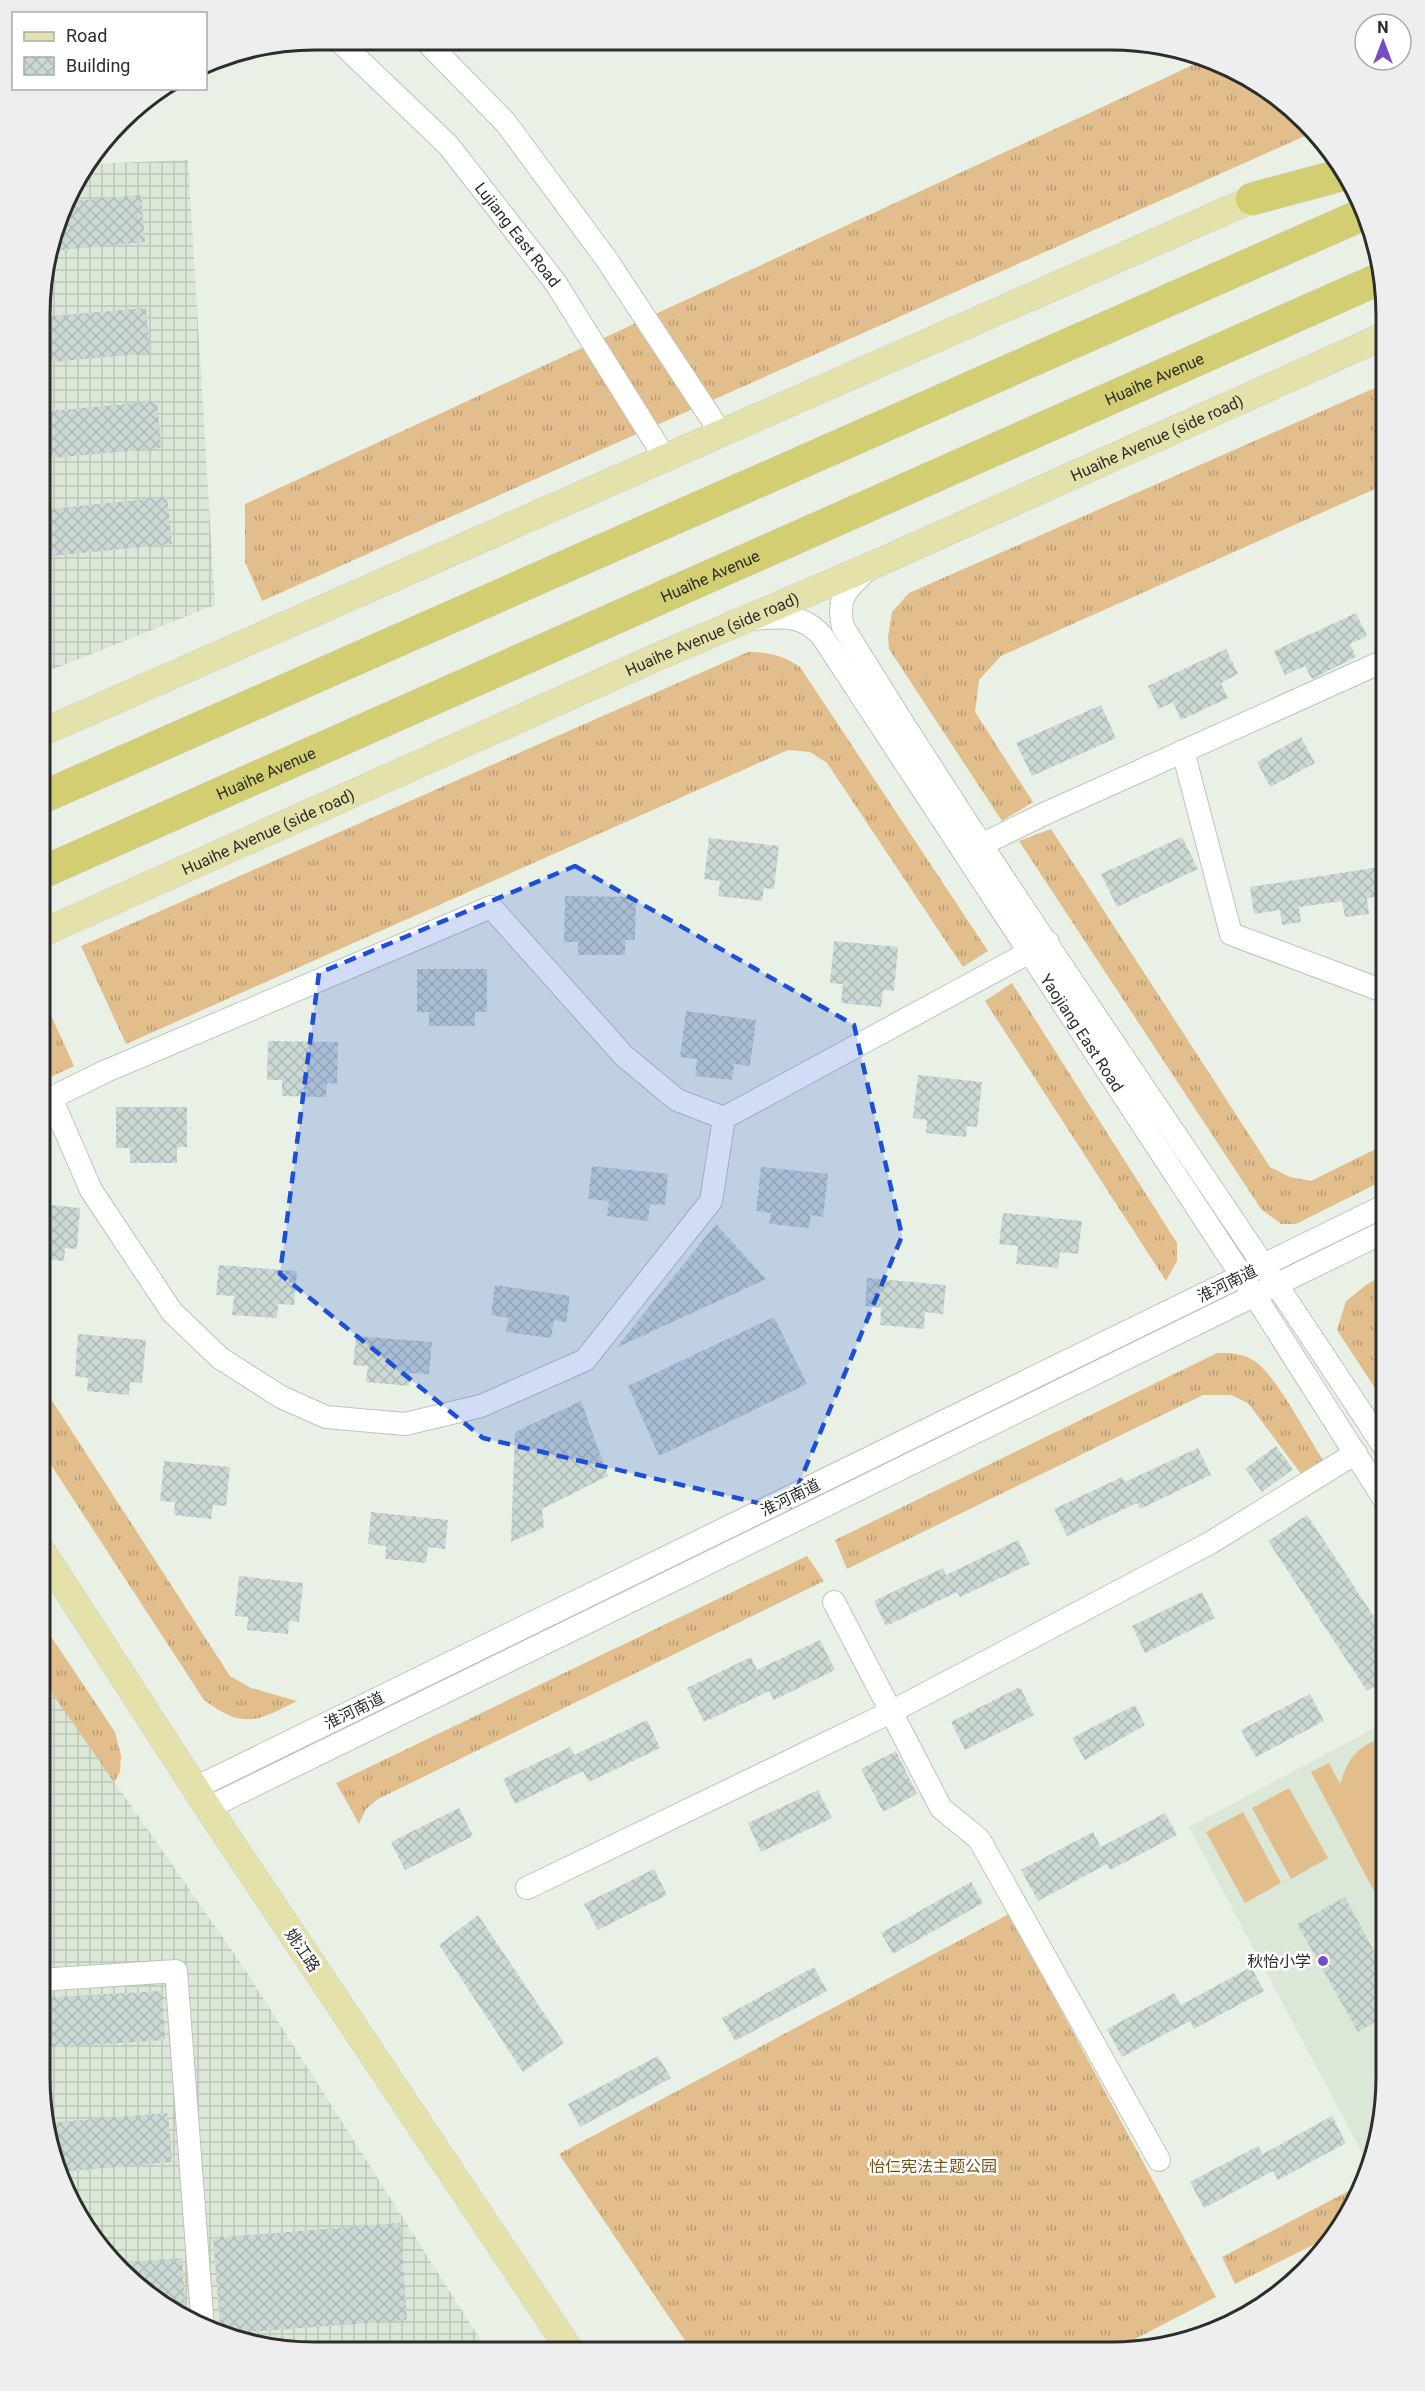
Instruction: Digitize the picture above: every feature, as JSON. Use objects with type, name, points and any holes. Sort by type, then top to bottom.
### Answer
[{"type":"highway","points":[[1252,199],[1337,176]]},
{"type":"highway","points":[[50,794],[1357,217]]},
{"type":"highway","name":"Huaihe Avenue","points":[[50,869],[1373,282]]},
{"type":"main road","points":[[50,729],[1330,165]]},
{"type":"main road","points":[[1312,368],[1376,327]]},
{"type":"main road","name":"Huaihe Avenue (side road)","points":[[50,930],[1376,339]]},
{"type":"main road","name":"姚江路","points":[[50,1564],[201,1798],[565,2342]]},
{"type":"street","name":"Lujiang East Road","points":[[349,50],[448,145],[555,282],[665,458]]},
{"type":"street","points":[[435,50],[506,123],[607,260],[721,433]]},
{"type":"street","name":"Yaojiang East Road","points":[[871,566],[849,587],[841,600],[840,613],[843,627],[973,849]]},
{"type":"street","name":"Yaojiang East Road","points":[[745,619],[799,619],[812,625],[822,636],[1278,1284],[1376,1435]]},
{"type":"street","points":[[973,849],[1376,665]]},
{"type":"street","points":[[1184,751],[1231,934],[1376,988]]},
{"type":"street","points":[[724,1118],[711,1201],[585,1360],[482,1406],[405,1424],[327,1417],[281,1397],[220,1358],[171,1312],[91,1190],[51,1098],[104,1072],[491,907],[624,1056],[677,1100],[724,1118],[1039,947]]},
{"type":"street","name":"Yaojiang East Road","points":[[1039,947],[1255,1296],[1376,1486]]},
{"type":"street","name":"淮河南道","points":[[201,1798],[1376,1209]]},
{"type":"street","name":"淮河南道","points":[[201,1798],[1255,1296],[1376,1236]]},
{"type":"street","points":[[527,1888],[891,1712],[1210,1543],[1356,1453]]},
{"type":"street","points":[[834,1602],[941,1808],[980,1839],[1158,2160]]},
{"type":"street","points":[[50,1979],[176,1971],[202,2316]]},
{"type":"highlighted area","points":[[575,866],[854,1025],[902,1236],[788,1510],[483,1438],[280,1274],[319,973]]},
{"type":"shaded area","points":[[188,160],[215,605],[50,670],[50,297],[55,263],[64,229],[77,197],[96,164]]},
{"type":"shaded area","points":[[50,1689],[244,1968],[482,2342],[297,2341],[263,2336],[229,2327],[197,2314],[153,2287],[127,2264],[94,2224],[77,2194],[64,2162],[55,2128],[50,2094]]},
{"type":"shaded area","name":"秋怡小学","points":[[1376,1727],[1376,2076],[1373,2111],[1363,2155],[1189,1827]]},
{"type":"green space","points":[[1195,64],[1228,77],[1258,94],[1285,115],[1306,136],[262,601],[245,562],[245,504]]},
{"type":"green space","points":[[1376,387],[1376,488],[1001,656],[979,680],[975,712],[1033,802],[1002,821],[889,649],[888,637],[892,612],[909,593]]},
{"type":"green space","points":[[748,652],[775,655],[800,667],[988,951],[963,967],[827,763],[810,752],[788,750],[126,1044],[81,946]]},
{"type":"green space","points":[[1051,829],[1270,1167],[1290,1177],[1311,1181],[1376,1149],[1376,1184],[1296,1224],[1281,1224],[1261,1209],[1019,841]]},
{"type":"green space","points":[[1012,983],[1177,1243],[1177,1261],[1166,1281],[985,1001]]},
{"type":"green space","points":[[50,1013],[74,1066],[50,1077]]},
{"type":"green space","points":[[1376,1279],[1376,1390],[1337,1330],[1346,1301]]},
{"type":"green space","points":[[1217,1353],[1245,1356],[1262,1367],[1291,1406],[1323,1460],[1301,1474],[1248,1403],[1231,1395],[1203,1395],[847,1569],[835,1540]]},
{"type":"green space","points":[[50,1397],[230,1676],[251,1688],[297,1701],[271,1714],[240,1719],[230,1716],[204,1700],[50,1463]]},
{"type":"green space","points":[[807,1556],[824,1581],[378,1799],[366,1809],[359,1824],[336,1783]]},
{"type":"green space","points":[[50,1635],[115,1732],[121,1756],[120,1772],[114,1782],[50,1690]]},
{"type":"green space","points":[[1376,1740],[1376,1895],[1311,1772],[1329,1763],[1340,1784],[1351,1759]]},
{"type":"green space","points":[[1289,1788],[1328,1858],[1291,1879],[1252,1808]]},
{"type":"green space","points":[[1243,1812],[1281,1883],[1245,1903],[1206,1832]]},
{"type":"green space","name":"怡仁宪法主题公园","points":[[1009,1914],[1216,2297],[1128,2341],[686,2342],[559,2154]]},
{"type":"green space","points":[[1350,2191],[1331,2224],[1317,2243],[1235,2284],[1222,2257]]},
{"type":"building","points":[[141,195],[145,242],[58,250],[75,201]]},
{"type":"building","points":[[146,308],[150,353],[50,362],[50,316]]},
{"type":"building","points":[[157,401],[161,448],[50,458],[50,411]]},
{"type":"building","points":[[167,497],[172,544],[50,556],[50,509]]},
{"type":"building","points":[[1356,613],[1367,636],[1350,644],[1356,657],[1312,679],[1305,666],[1285,675],[1274,651]]},
{"type":"building","points":[[1226,649],[1238,674],[1221,683],[1228,698],[1181,720],[1173,702],[1159,709],[1148,686]]},
{"type":"building","points":[[1101,705],[1116,738],[1032,776],[1016,743]]},
{"type":"building","points":[[1301,737],[1315,763],[1270,787],[1257,762]]},
{"type":"building","points":[[1182,837],[1198,869],[1117,907],[1101,874]]},
{"type":"building","points":[[709,838],[779,846],[774,889],[764,888],[762,901],[718,896],[720,881],[704,879]]},
{"type":"building","points":[[1376,868],[1376,897],[1367,898],[1369,914],[1345,917],[1342,901],[1299,907],[1301,922],[1282,925],[1280,910],[1254,914],[1250,887]]},
{"type":"building","points":[[565,896],[636,897],[635,940],[625,940],[625,955],[578,955],[578,942],[564,942]]},
{"type":"building","points":[[834,941],[898,947],[894,991],[883,990],[881,1007],[841,1003],[843,984],[830,983]]},
{"type":"building","points":[[417,969],[487,969],[487,1012],[475,1012],[475,1026],[429,1026],[429,1012],[417,1012]]},
{"type":"building","points":[[686,1011],[756,1020],[750,1066],[734,1064],[732,1080],[695,1076],[697,1059],[680,1057]]},
{"type":"building","points":[[268,1041],[338,1042],[337,1084],[327,1083],[326,1097],[282,1096],[282,1080],[267,1080]]},
{"type":"building","points":[[918,1075],[982,1082],[977,1127],[967,1126],[966,1137],[926,1133],[927,1120],[913,1118]]},
{"type":"building","points":[[116,1107],[187,1107],[187,1147],[177,1147],[177,1163],[130,1163],[130,1148],[116,1148]]},
{"type":"building","points":[[592,1166],[668,1174],[665,1205],[650,1204],[648,1221],[607,1216],[609,1201],[588,1199]]},
{"type":"building","points":[[761,1167],[828,1174],[823,1217],[811,1215],[809,1228],[769,1224],[771,1213],[756,1211]]},
{"type":"building","points":[[50,1205],[80,1208],[77,1249],[65,1248],[64,1261],[50,1260]]},
{"type":"building","points":[[1003,1213],[1082,1221],[1078,1254],[1060,1252],[1058,1268],[1016,1264],[1018,1246],[999,1244]]},
{"type":"building","points":[[716,1224],[766,1279],[616,1348]]},
{"type":"building","points":[[219,1265],[297,1271],[294,1305],[278,1304],[277,1318],[232,1315],[234,1296],[216,1295]]},
{"type":"building","points":[[867,1278],[946,1285],[943,1314],[925,1312],[924,1329],[880,1325],[881,1308],[865,1306]]},
{"type":"building","points":[[495,1285],[570,1296],[566,1322],[554,1320],[551,1338],[506,1332],[509,1318],[491,1315]]},
{"type":"building","points":[[774,1317],[807,1384],[659,1456],[628,1386]]},
{"type":"building","points":[[78,1334],[146,1340],[142,1383],[130,1382],[129,1395],[87,1391],[88,1378],[75,1376]]},
{"type":"building","points":[[356,1336],[432,1342],[429,1374],[410,1373],[409,1386],[366,1382],[368,1366],[353,1365]]},
{"type":"building","points":[[581,1401],[608,1476],[542,1509],[544,1527],[511,1542],[515,1432]]},
{"type":"building","points":[[1276,1446],[1293,1469],[1262,1492],[1245,1469]]},
{"type":"building","points":[[1198,1448],[1211,1475],[1140,1509],[1137,1503],[1067,1536],[1054,1509],[1122,1477],[1125,1482]]},
{"type":"building","points":[[164,1461],[230,1467],[226,1506],[213,1505],[211,1519],[174,1515],[175,1502],[160,1501]]},
{"type":"building","points":[[371,1512],[448,1520],[445,1549],[428,1547],[426,1563],[385,1559],[386,1546],[368,1544]]},
{"type":"building","points":[[1307,1515],[1376,1620],[1376,1685],[1367,1691],[1268,1541]]},
{"type":"building","points":[[1018,1540],[1030,1564],[960,1597],[957,1592],[886,1626],[874,1601],[943,1568],[946,1575]]},
{"type":"building","points":[[239,1576],[303,1583],[299,1622],[289,1621],[288,1634],[247,1630],[248,1617],[235,1616]]},
{"type":"building","points":[[1202,1592],[1215,1618],[1145,1653],[1132,1626]]},
{"type":"building","points":[[820,1640],[835,1670],[774,1700],[769,1691],[704,1722],[687,1688],[751,1657],[757,1670]]},
{"type":"building","points":[[1020,1687],[1034,1715],[965,1750],[951,1722]]},
{"type":"building","points":[[1310,1694],[1324,1721],[1256,1757],[1241,1730]]},
{"type":"building","points":[[1135,1705],[1145,1725],[1085,1760],[1072,1738]]},
{"type":"building","points":[[647,1720],[660,1748],[589,1782],[583,1771],[515,1804],[503,1779],[570,1747],[574,1755]]},
{"type":"building","points":[[896,1751],[917,1794],[883,1812],[861,1769]]},
{"type":"building","points":[[818,1790],[832,1818],[761,1852],[748,1823]]},
{"type":"building","points":[[459,1808],[473,1836],[405,1870],[391,1842]]},
{"type":"building","points":[[1165,1813],[1177,1835],[1110,1870],[1107,1864],[1038,1901],[1021,1870],[1093,1832],[1101,1847]]},
{"type":"building","points":[[654,1869],[667,1895],[598,1930],[584,1904]]},
{"type":"building","points":[[971,1882],[983,1903],[893,1954],[881,1933]]},
{"type":"building","points":[[1345,1897],[1376,1955],[1376,2021],[1358,2032],[1297,1924]]},
{"type":"building","points":[[478,1915],[564,2043],[523,2072],[439,1945]]},
{"type":"building","points":[[814,1967],[827,1991],[735,2041],[722,2018]]},
{"type":"building","points":[[1251,1967],[1264,1991],[1194,2029],[1190,2021],[1122,2057],[1107,2029],[1174,1993],[1181,2005]]},
{"type":"building","points":[[162,1991],[165,2040],[50,2047],[50,1997]]},
{"type":"building","points":[[658,2056],[671,2078],[580,2127],[568,2104]]},
{"type":"building","points":[[168,2113],[172,2162],[67,2171],[54,2122]]},
{"type":"building","points":[[1332,2116],[1346,2143],[1278,2180],[1273,2171],[1204,2208],[1190,2182],[1258,2146],[1263,2154]]},
{"type":"building","points":[[400,2223],[407,2320],[246,2332],[220,2324],[213,2238]]},
{"type":"building","points":[[182,2258],[185,2305],[181,2305],[153,2287],[125,2262]]},
{"type":"place","name":"秋怡小学","points":[[1323,1961]]}]
